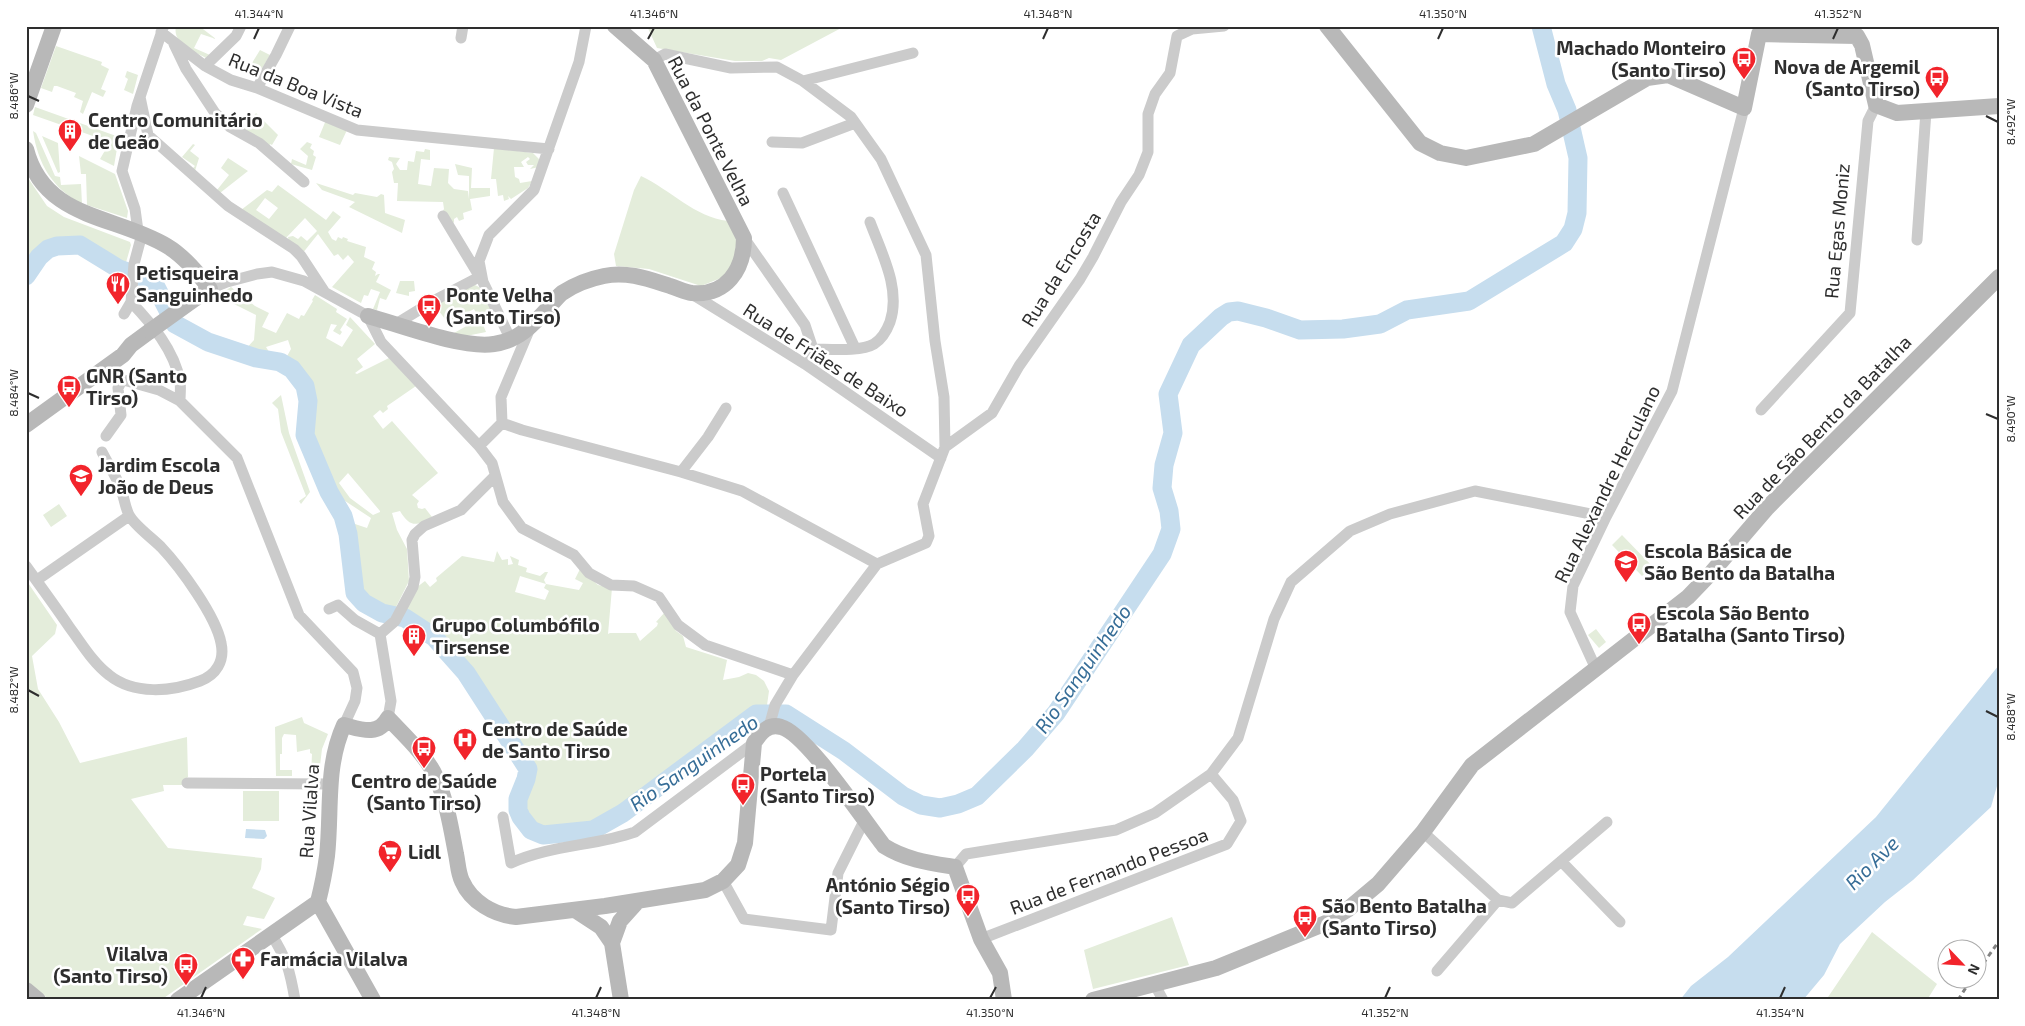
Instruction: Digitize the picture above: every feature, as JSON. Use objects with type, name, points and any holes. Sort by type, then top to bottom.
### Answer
[{"type":"street","points":[[26,105],[54,26]]},
{"type":"street","points":[[205,66],[236,36],[240,26]]},
{"type":"street","points":[[257,88],[290,26]]},
{"type":"street","points":[[481,279],[479,261],[488,235],[534,190],[579,62],[586,26]]},
{"type":"street","name":"Rua da Ponte Velha","points":[[615,26],[654,60],[744,238],[805,325],[813,349]]},
{"type":"street","name":"Rua da Encosta","points":[[943,453],[992,413],[1019,366],[1054,318],[1094,257],[1121,202],[1139,175],[1148,152],[1148,114],[1155,94],[1170,73],[1177,36],[1192,29],[1224,26]]},
{"type":"street","points":[[1327,26],[1420,143],[1440,153],[1466,158],[1534,144],[1647,78],[1668,75],[1744,108],[1761,30],[1859,31],[1876,105],[1897,113],[1999,106]]},
{"type":"street","points":[[124,314],[130,302],[140,232],[135,209],[122,171],[129,136],[162,29]]},
{"type":"street","name":"Rua da Boa Vista","points":[[162,29],[174,43],[205,66],[231,80],[257,88],[357,130],[549,149]]},
{"type":"street","points":[[174,43],[186,69],[215,113],[230,127],[259,143],[304,182]]},
{"type":"street","points":[[803,81],[913,53]]},
{"type":"street","points":[[503,817],[511,862],[528,855],[618,838],[635,832],[754,743],[761,732],[770,724],[775,706],[793,675],[877,564],[926,542],[929,536],[923,504],[943,453],[944,396],[935,341],[926,255],[881,159],[851,117],[803,81],[777,68],[731,68],[665,54],[654,60]]},
{"type":"street","points":[[140,97],[148,135],[228,206],[294,249],[301,256],[325,293]]},
{"type":"street","name":"Rua Egas Moniz","points":[[1761,410],[1850,313],[1868,121],[1876,105]]},
{"type":"street","name":"Rua Alexandre Herculano","points":[[1596,668],[1570,612],[1572,586],[1672,391],[1744,108]]},
{"type":"street","points":[[1917,240],[1926,111]]},
{"type":"street","points":[[772,142],[802,143],[855,123]]},
{"type":"street","points":[[26,149],[35,170],[45,186],[65,204],[92,217],[140,232],[168,246],[184,260],[203,294]]},
{"type":"street","points":[[783,193],[855,348]]},
{"type":"street","points":[[442,216],[481,279],[511,340]]},
{"type":"street","points":[[805,364],[813,349],[855,348],[874,344],[886,331],[893,311],[894,292],[891,278],[870,222]]},
{"type":"street","points":[[26,425],[106,367],[150,331],[203,294],[227,282],[257,274],[272,272],[304,281],[368,316],[474,345],[493,345],[511,340],[530,328],[561,294],[581,283],[621,274],[638,276],[691,293],[712,292],[727,283],[737,271],[744,254],[744,238]]},
{"type":"street","name":"Rua de São Bento da Batalha","points":[[1093,1000],[1216,968],[1326,922],[1347,910],[1378,884],[1423,832],[1472,765],[1688,597],[1767,508],[1999,277]]},
{"type":"street","points":[[396,324],[435,300],[481,279]]},
{"type":"street","name":"Rua de Friães de Baixo","points":[[691,293],[943,453]]},
{"type":"street","points":[[130,302],[148,320],[168,350],[180,382],[180,401]]},
{"type":"street","points":[[368,316],[381,342],[479,446],[492,463],[503,502],[522,528],[574,555],[589,573],[611,585],[634,586],[660,597],[678,625],[705,645],[793,675]]},
{"type":"street","points":[[479,446],[502,423],[501,397],[530,328]]},
{"type":"street","points":[[106,367],[113,376],[158,390],[180,401],[237,458],[299,616],[353,672],[357,688],[355,701],[344,725],[366,731],[377,730],[384,725],[388,718],[391,701],[380,634]]},
{"type":"street","points":[[106,436],[121,415],[118,388],[122,380]]},
{"type":"street","points":[[682,472],[708,438],[726,408]]},
{"type":"street","points":[[502,423],[522,430],[682,472],[742,491],[877,564]]},
{"type":"street","points":[[26,566],[99,666],[109,676],[121,682],[140,688],[170,689],[210,677],[220,663],[222,652],[219,636],[193,587],[162,549],[129,516],[120,488],[102,452]]},
{"type":"street","points":[[380,634],[397,617],[413,587],[415,578],[412,540],[415,534],[424,526],[461,510],[495,476]]},
{"type":"street","points":[[955,867],[966,854],[1116,830],[1155,813],[1211,774],[1238,738],[1274,619],[1291,582],[1350,531],[1390,514],[1475,491],[1606,517]]},
{"type":"street","points":[[36,580],[129,516]]},
{"type":"street","points":[[329,609],[338,605],[355,620],[380,634]]},
{"type":"street","points":[[388,718],[420,754],[435,775],[444,798],[462,881],[482,905],[491,912],[503,916],[516,917],[705,890],[723,881],[738,865],[744,849],[754,743]]},
{"type":"street","points":[[770,724],[781,727],[804,743],[884,846],[896,854],[909,858],[955,867]]},
{"type":"street","name":"Rua Vilalva","points":[[318,902],[327,854],[329,784],[332,759],[344,725]]},
{"type":"street","name":"Rua de Fernando Pessoa","points":[[981,939],[1227,844],[1241,821],[1233,800],[1211,774]]},
{"type":"street","points":[[187,783],[329,784]]},
{"type":"street","points":[[723,881],[744,919],[831,930],[838,873],[864,821]]},
{"type":"street","points":[[1423,832],[1498,900],[1512,903],[1606,822]]},
{"type":"street","points":[[1561,861],[1620,922]]},
{"type":"street","points":[[955,867],[981,939],[1000,973],[1004,1000]]},
{"type":"street","points":[[1437,972],[1498,900]]},
{"type":"street","points":[[612,943],[620,921],[638,901]]},
{"type":"street","points":[[178,1000],[318,902],[373,1000]]},
{"type":"street","points":[[575,910],[601,927],[612,943],[621,1000]]},
{"type":"street","points":[[271,934],[284,954],[290,969],[295,1000]]},
{"type":"street","points":[[1155,985],[1163,1000]]},
{"type":"street","points":[[26,990],[38,1000]]},
{"type":"green space","points":[[176,26],[199,26],[216,39],[201,34],[194,48],[210,55],[208,59],[185,46],[177,38]]},
{"type":"green space","points":[[647,26],[845,26],[781,60],[769,58],[762,61],[735,61],[657,48]]},
{"type":"green space","points":[[56,46],[102,62],[101,65],[109,69],[101,89],[106,91],[103,97],[92,92],[83,114],[80,112],[83,101],[74,97],[76,93],[57,86],[54,86],[52,92],[41,88]]},
{"type":"green space","points":[[260,50],[270,55],[260,72],[252,63]]},
{"type":"green space","points":[[127,71],[138,75],[133,94],[124,90],[128,79],[125,77]]},
{"type":"green space","points":[[35,107],[119,137],[114,166],[100,159],[110,142],[33,115]]},
{"type":"green space","points":[[256,113],[278,135],[272,145],[270,144],[269,146],[244,129]]},
{"type":"green space","points":[[326,120],[347,130],[340,145],[319,137]]},
{"type":"green space","points":[[33,131],[36,133],[55,176],[60,177],[61,185],[81,184],[82,204],[71,198],[48,174],[35,143]]},
{"type":"green space","points":[[42,136],[58,143],[60,172],[58,173]]},
{"type":"green space","points":[[307,142],[312,144],[310,148],[314,151],[313,155],[316,157],[312,170],[291,164],[292,159],[306,165],[308,156],[300,149]]},
{"type":"green space","points":[[193,144],[195,145],[190,151],[199,158],[195,171],[192,169],[195,166],[182,157]]},
{"type":"green space","points":[[494,148],[533,153],[540,160],[539,167],[530,169],[534,165],[528,165],[526,162],[530,159],[528,157],[521,162],[524,167],[514,167],[515,177],[519,179],[520,183],[532,181],[528,188],[511,199],[508,196],[509,199],[504,201],[503,195],[498,196],[496,179],[491,179]]},
{"type":"green space","points":[[425,149],[430,150],[430,160],[421,159],[418,184],[431,186],[434,168],[449,169],[448,183],[454,189],[468,191],[469,199],[469,176],[458,175],[455,164],[472,168],[471,188],[490,188],[490,196],[470,199],[472,210],[463,213],[464,219],[459,221],[457,217],[454,219],[450,227],[441,214],[444,209],[443,202],[397,201],[398,183],[394,183],[392,172],[394,169],[392,162],[388,160],[389,157],[400,158],[396,164],[400,170],[407,170],[408,161],[414,162],[416,151],[424,152]]},
{"type":"green space","points":[[79,156],[115,174],[128,211],[127,218],[87,205],[86,174],[81,174]]},
{"type":"green space","points":[[228,158],[248,171],[220,193],[217,190],[229,175],[221,168]]},
{"type":"green space","points":[[26,175],[47,206],[64,217],[130,242],[131,245],[125,266],[96,246],[78,239],[62,240],[45,246],[26,260]]},
{"type":"green space","points":[[641,176],[693,209],[728,221],[737,240],[733,265],[721,278],[701,286],[649,269],[616,266],[614,254],[634,190]]},
{"type":"green space","points":[[316,183],[353,195],[355,193],[377,197],[381,194],[384,195],[385,213],[405,220],[402,233],[349,207],[355,202],[322,190]]},
{"type":"green space","points":[[278,185],[326,220],[333,211],[341,217],[328,232],[332,239],[336,241],[338,237],[342,239],[343,237],[348,239],[347,241],[366,247],[364,257],[375,262],[372,269],[376,272],[375,276],[380,274],[376,282],[391,290],[386,300],[380,298],[377,310],[373,309],[380,292],[371,289],[368,296],[364,295],[361,303],[332,287],[354,262],[348,255],[343,260],[338,254],[334,256],[318,234],[302,254],[289,243],[288,237],[293,236],[298,239],[301,236],[307,241],[317,231],[305,218],[285,239],[241,210],[267,190],[272,192]],"holes":[[[265,198],[278,208],[269,219],[256,210]]]},
{"type":"green space","points":[[400,281],[414,281],[415,291],[409,292],[409,296],[396,293]]},
{"type":"green space","points":[[473,284],[479,287],[492,312],[480,317],[486,332],[466,336],[454,333],[479,319],[474,309],[448,323],[433,303]]},
{"type":"green space","points":[[231,287],[255,306],[269,313],[262,327],[276,333],[287,313],[299,319],[301,315],[304,316],[315,295],[337,309],[336,312],[347,319],[340,330],[342,332],[340,335],[333,331],[337,325],[331,324],[326,338],[342,347],[353,330],[346,325],[350,317],[375,344],[357,359],[363,367],[355,373],[357,374],[389,358],[416,386],[387,406],[388,409],[383,413],[380,410],[373,416],[383,429],[392,421],[438,473],[412,495],[419,501],[417,504],[418,508],[425,508],[432,517],[414,524],[407,520],[400,511],[392,513],[397,530],[407,549],[409,581],[393,613],[383,611],[367,602],[357,591],[351,535],[346,518],[332,492],[307,434],[310,411],[307,382],[299,370],[286,358],[291,349],[288,340],[266,347],[271,355],[263,356],[244,351],[254,340],[256,315],[226,300],[220,294]],"holes":[[[348,473],[380,511],[380,512],[373,515],[350,498],[339,483]],[[339,497],[371,518],[367,528],[349,522]]]},
{"type":"green space","points":[[281,395],[289,433],[310,492],[301,504],[299,501],[306,496],[281,432],[278,409],[272,403]]},
{"type":"green space","points":[[59,504],[67,516],[51,527],[43,515]]},
{"type":"green space","points":[[1622,535],[1652,566],[1642,576],[1612,545]]},
{"type":"green space","points":[[497,551],[502,560],[508,559],[508,565],[513,564],[510,556],[519,560],[518,565],[527,568],[526,572],[540,576],[548,572],[544,580],[546,584],[579,590],[583,583],[575,579],[580,569],[598,585],[612,588],[608,634],[636,633],[640,641],[657,626],[658,623],[656,622],[665,612],[676,631],[683,636],[686,647],[727,660],[723,680],[748,673],[756,675],[764,681],[769,691],[766,712],[753,713],[592,828],[549,833],[535,830],[525,819],[521,811],[521,800],[531,768],[475,681],[457,659],[421,624],[402,615],[417,587],[425,581],[430,587],[437,581],[436,578],[462,556],[494,562]],"holes":[[[520,576],[546,584],[544,588],[549,591],[545,600],[515,592]]]},
{"type":"green space","points":[[26,580],[57,625],[55,634],[32,656],[38,689],[59,722],[80,763],[187,737],[188,777],[183,780],[182,785],[163,785],[164,791],[131,799],[168,848],[262,858],[261,869],[252,888],[275,898],[264,919],[247,916],[243,925],[262,929],[161,1000],[50,1000],[26,981]]},
{"type":"green space","points":[[1596,629],[1606,642],[1599,648],[1588,635]]},
{"type":"green space","points":[[302,717],[304,723],[328,734],[322,749],[319,774],[311,776],[312,754],[310,749],[297,752],[296,735],[284,734],[282,738],[282,754],[280,754],[280,770],[292,770],[292,776],[276,776],[275,727]]},
{"type":"green space","points":[[243,791],[279,791],[279,821],[243,821]]},
{"type":"green space","points":[[1172,917],[1189,965],[1093,989],[1084,950]]},
{"type":"green space","points":[[1872,932],[1937,984],[1927,1000],[1826,1000]]},
{"type":"water","name":"Rio Ave","points":[[1999,665],[1999,779],[1991,807],[1913,880],[1885,902],[1840,944],[1824,975],[1803,1000],[1680,1000],[1691,986],[1728,957],[1876,817]]},
{"type":"water","points":[[246,829],[265,830],[267,836],[264,839],[245,838]]},
{"type":"waterway","name":"Rio Sanguinhedo","points":[[26,276],[39,257],[48,249],[57,246],[80,245],[119,269],[148,279],[156,287],[175,324],[208,342],[256,358],[280,362],[292,369],[305,386],[308,401],[305,435],[329,492],[343,516],[348,534],[355,593],[364,603],[382,613],[405,618],[434,637],[466,673],[528,769],[518,799],[518,810],[531,830],[543,835],[593,830],[623,813],[756,714],[786,714],[844,751],[903,796],[921,805],[940,808],[958,804],[977,796],[1025,749],[1056,713],[1162,554],[1171,529],[1169,511],[1162,488],[1164,465],[1173,433],[1168,394],[1191,345],[1221,317],[1229,312],[1238,311],[1266,318],[1300,330],[1343,329],[1380,324],[1407,310],[1469,301],[1564,243],[1573,229],[1577,213],[1578,158],[1567,110],[1556,84],[1541,26]]},
{"type":"railway","points":[[1988,957],[1999,941]]},
{"type":"railway","points":[[1958,1000],[1966,988]]},
{"type":"place","name":"Machado Monteiro (Santo Tirso)","points":[[1744,80]]},
{"type":"place","name":"Nova de Argemil (Santo Tirso)","points":[[1937,99]]},
{"type":"place","name":"Centro Comunitário de Geão","points":[[70,152]]},
{"type":"place","name":"Petisqueira Sanguinhedo","points":[[118,305]]},
{"type":"place","name":"Ponte Velha (Santo Tirso)","points":[[429,327]]},
{"type":"place","name":"GNR (Santo Tirso)","points":[[69,408]]},
{"type":"place","name":"Jardim Escola João de Deus","points":[[81,497]]},
{"type":"place","name":"Escola Básica de São Bento da Batalha","points":[[1626,583]]},
{"type":"place","name":"Escola São Bento Batalha (Santo Tirso)","points":[[1639,645]]},
{"type":"place","name":"Grupo Columbófilo Tirsense","points":[[414,657]]},
{"type":"place","name":"Centro de Saúde de Santo Tirso","points":[[465,761]]},
{"type":"place","name":"Centro de Saúde (Santo Tirso)","points":[[424,769]]},
{"type":"place","name":"Portela (Santo Tirso)","points":[[743,806]]},
{"type":"place","name":"Lidl","points":[[390,873]]},
{"type":"place","name":"António Ségio (Santo Tirso)","points":[[968,917]]},
{"type":"place","name":"São Bento Batalha (Santo Tirso)","points":[[1305,938]]},
{"type":"place","name":"Farmácia Vilalva","points":[[243,980]]},
{"type":"place","name":"Vilalva (Santo Tirso)","points":[[186,986]]}]
